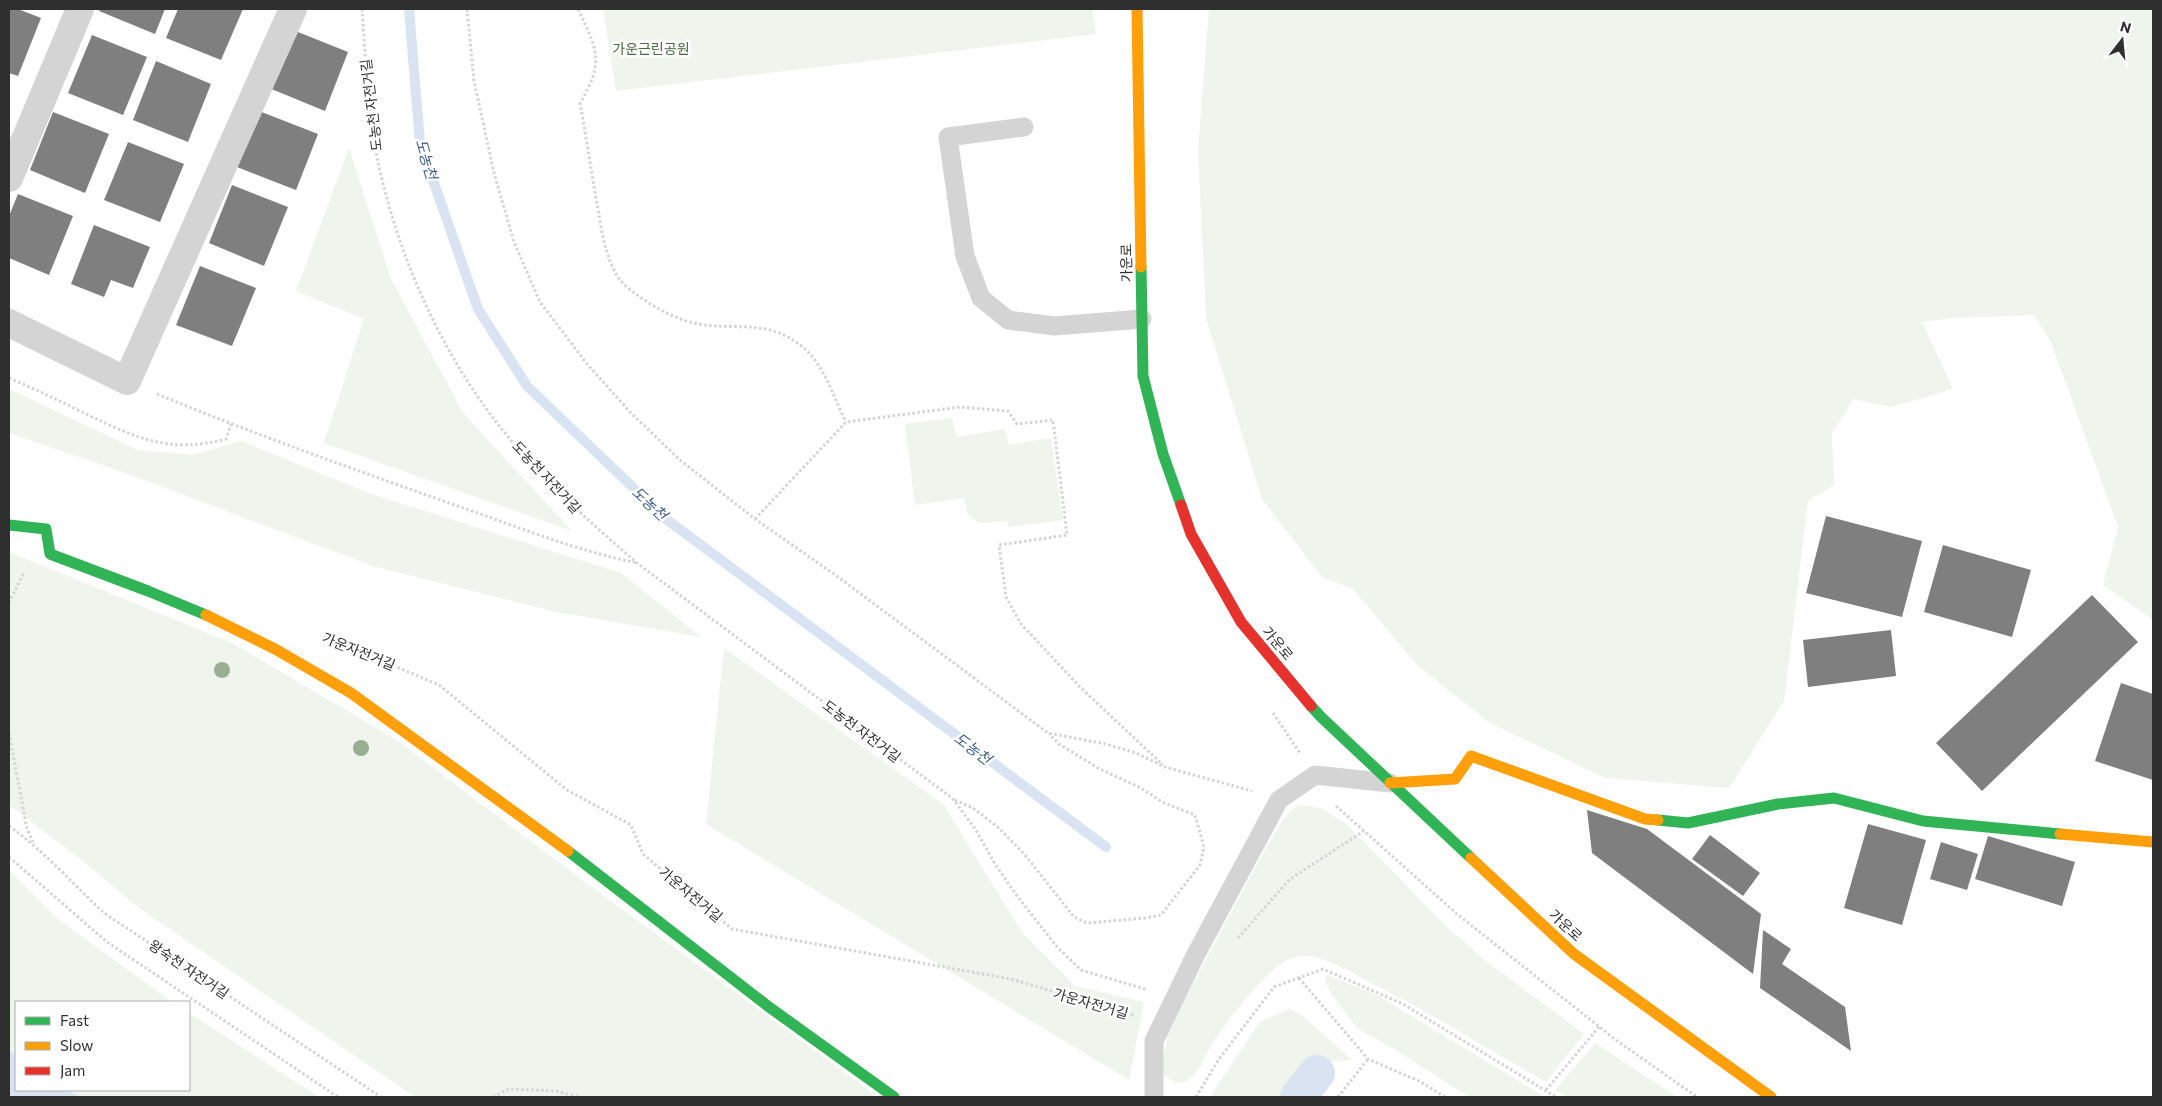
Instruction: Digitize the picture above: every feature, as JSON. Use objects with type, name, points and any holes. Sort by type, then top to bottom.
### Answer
[{"type":"street","points":[[9,178],[80,9]]},
{"type":"street","points":[[9,323],[127,381],[293,9]]},
{"type":"street","name":"가운로","points":[[1137,9],[1143,376],[1162,454],[1191,534],[1241,622],[1322,718],[1574,954],[1771,1097]]},
{"type":"street","points":[[9,525],[46,529],[50,554],[112,576],[232,628],[306,665],[373,707],[480,788],[564,848],[769,1009],[894,1097]]},
{"type":"street","points":[[1390,783],[1455,779],[1471,756],[1645,819],[1688,823],[1778,804],[1834,798],[1923,821],[2153,842]]},
{"type":"lane","points":[[1024,127],[948,137],[965,256],[981,298],[1008,320],[1036,324],[1054,326],[1142,320]]},
{"type":"lane","points":[[1154,1097],[1154,1041],[1196,954],[1279,800],[1315,775],[1390,783]]},
{"type":"path","name":"도농천 자전거길","points":[[362,9],[366,78],[378,162],[399,234],[420,292],[448,350],[479,399],[516,446],[594,526],[637,563],[952,798],[973,808],[999,828],[1025,856],[1074,917],[1087,923],[1161,915],[1200,865],[1204,848],[1195,815],[1162,802],[1141,788],[1098,768],[1060,744],[1048,732],[842,580],[755,519],[680,460],[630,412],[587,364],[540,302],[514,242],[494,173],[474,81],[467,9]]},
{"type":"path","points":[[578,9],[596,51],[593,80],[580,103],[603,237],[614,271],[632,292],[658,309],[685,321],[705,325],[765,328],[787,336],[801,345],[825,376],[846,422]]},
{"type":"path","points":[[9,378],[125,433],[159,443],[203,445],[226,439],[230,424]]},
{"type":"path","points":[[127,381],[230,424],[597,554],[637,563]]},
{"type":"path","points":[[755,519],[846,422],[960,407],[1008,411],[1017,424],[1053,420],[1067,535],[999,545],[1006,597],[1021,624],[1081,688],[1165,767]]},
{"type":"path","name":"가운자전거길","points":[[316,634],[334,639],[439,685],[567,790],[631,824],[643,854],[732,929],[1011,979],[1162,1025]]},
{"type":"path","name":"도농천 자전거길","points":[[1048,732],[1106,744],[1136,753],[1165,767],[1234,784],[1279,800]]},
{"type":"path","points":[[9,733],[27,829],[34,844]]},
{"type":"path","name":"도농천 자전거길","points":[[952,798],[976,830],[995,864],[1018,896],[1058,948],[1081,970],[1175,999]]},
{"type":"path","points":[[1335,806],[1457,914],[1599,1027],[1697,1097]]},
{"type":"path","name":"왕숙천 자전거길","points":[[9,826],[34,844],[66,878],[104,913],[381,1097]]},
{"type":"path","points":[[1234,943],[1290,879],[1364,831]]},
{"type":"path","points":[[9,857],[107,942],[338,1097]]},
{"type":"path","points":[[1196,1097],[1219,1060],[1274,987],[1323,969],[1403,1004],[1556,1097]]},
{"type":"path","points":[[1299,978],[1368,1059],[1419,1081],[1444,1097]]},
{"type":"path","points":[[1546,1090],[1599,1027]]},
{"type":"path","points":[[1338,1097],[1368,1059]]},
{"type":"path","points":[[493,1097],[509,1089],[556,1091],[579,1097]]},
{"type":"green space","name":"가운근린공원","points":[[603,9],[1092,9],[1096,34],[616,91]]},
{"type":"green space","points":[[1209,9],[2153,9],[2153,620],[2103,585],[2118,527],[2051,342],[2034,315],[1954,318],[1922,322],[1953,389],[1891,407],[1854,399],[1832,433],[1834,485],[1808,501],[1784,701],[1729,788],[1605,778],[1490,723],[1418,666],[1353,589],[1322,577],[1262,499],[1206,318],[1198,148]]},
{"type":"green space","points":[[349,148],[391,279],[463,413],[572,531],[324,443],[364,319],[296,291]]},
{"type":"green space","points":[[9,389],[138,450],[193,455],[241,441],[371,494],[621,573],[701,637],[557,612],[373,566],[117,470],[9,433]]},
{"type":"green space","points":[[952,418],[957,437],[1005,429],[1009,445],[1051,438],[1063,520],[1008,527],[1007,521],[979,523],[967,513],[964,498],[915,505],[905,424]]},
{"type":"green space","points":[[9,552],[232,643],[395,739],[581,879],[878,1097],[415,1097],[139,908],[78,857],[9,805]]},
{"type":"green space","points":[[724,648],[943,804],[1023,934],[1075,986],[1144,1002],[1129,1080],[706,824]]},
{"type":"green space","points":[[1298,805],[1321,808],[1345,823],[1447,927],[1486,961],[1584,1034],[1546,1082],[1399,997],[1339,966],[1309,956],[1289,959],[1279,965],[1257,985],[1226,1024],[1192,1078],[1184,1082],[1177,1082],[1161,1072],[1168,1030],[1263,853],[1285,817]]},
{"type":"green space","points":[[9,870],[58,919],[171,1001],[15,1001],[15,1054],[9,1051]]},
{"type":"green space","points":[[1327,975],[1375,994],[1545,1097],[1469,1097],[1391,1047],[1358,1029],[1330,992],[1325,981]]},
{"type":"green space","points":[[1289,1009],[1303,1016],[1352,1060],[1314,1062],[1288,1097],[1210,1097],[1260,1022]]},
{"type":"green space","points":[[190,1014],[319,1097],[79,1097],[70,1091],[190,1091]]},
{"type":"green space","points":[[1595,1043],[1677,1097],[1567,1097],[1555,1090]]},
{"type":"water","points":[[9,1051],[15,1054],[15,1091],[70,1091],[79,1097],[9,1097]]},
{"type":"building","points":[[9,9],[18,9],[41,18],[18,76],[9,73]]},
{"type":"building","points":[[100,9],[165,9],[155,34],[99,11]]},
{"type":"building","points":[[178,9],[243,9],[221,60],[166,38]]},
{"type":"building","points":[[293,30],[348,52],[325,111],[269,88]]},
{"type":"building","points":[[92,35],[147,57],[123,115],[68,93]]},
{"type":"building","points":[[156,61],[211,84],[188,142],[133,120]]},
{"type":"building","points":[[259,111],[318,134],[296,190],[237,167]]},
{"type":"building","points":[[53,112],[109,134],[85,193],[30,170]]},
{"type":"building","points":[[128,142],[184,164],[160,222],[104,200]]},
{"type":"building","points":[[232,185],[288,207],[264,266],[209,243]]},
{"type":"building","points":[[18,194],[73,216],[49,275],[9,258],[9,216]]},
{"type":"building","points":[[94,225],[150,247],[133,288],[111,280],[104,297],[71,284]]},
{"type":"building","points":[[200,266],[256,288],[232,346],[176,325]]},
{"type":"building","points":[[1826,516],[1922,541],[1902,617],[1806,593]]},
{"type":"building","points":[[1943,545],[2031,570],[2012,637],[1924,612]]},
{"type":"building","points":[[2092,595],[2138,642],[1982,791],[1936,743]]},
{"type":"building","points":[[1891,630],[1896,676],[1808,687],[1803,640]]},
{"type":"building","points":[[2121,683],[2153,694],[2153,780],[2095,761]]},
{"type":"building","points":[[1587,810],[1647,829],[1761,914],[1753,974],[1592,853]]},
{"type":"building","points":[[1868,824],[1926,840],[1902,925],[1844,908]]},
{"type":"building","points":[[1710,835],[1760,873],[1743,896],[1692,859]]},
{"type":"building","points":[[1988,836],[2075,862],[2062,906],[1975,879]]},
{"type":"building","points":[[1941,842],[1978,854],[1967,890],[1930,879]]},
{"type":"building","points":[[1763,930],[1791,949],[1782,964],[1845,1007],[1851,1051],[1760,988]]},
{"type":"waterway","name":"도농천","points":[[409,9],[420,143],[478,309],[527,386],[666,519],[1106,847]]},
{"type":"waterway","points":[[1298,1097],[1317,1073]]},
{"type":"waterway","name":"도농천","points":[[1294,1091],[1302,1097]]},
{"type":"traffic: fast","points":[[1141,267],[1143,376],[1163,454],[1181,505]]},
{"type":"traffic: fast","points":[[9,525],[46,529],[50,554],[206,615]]},
{"type":"traffic: fast","points":[[1311,706],[1471,858]]},
{"type":"traffic: fast","points":[[1658,820],[1688,823],[1778,804],[1834,798],[1923,821],[2060,834]]},
{"type":"traffic: fast","points":[[568,851],[769,1007],[894,1097]]},
{"type":"traffic: slow","points":[[1137,9],[1141,267]]},
{"type":"traffic: slow","points":[[206,615],[275,649],[351,693],[568,851]]},
{"type":"traffic: slow","points":[[1390,783],[1455,779],[1471,756],[1645,819],[1658,820]]},
{"type":"traffic: slow","points":[[2060,834],[2153,842]]},
{"type":"traffic: slow","points":[[1471,858],[1574,954],[1771,1097]]},
{"type":"traffic: jam","points":[[1181,505],[1191,534],[1241,622],[1311,706]]}]
